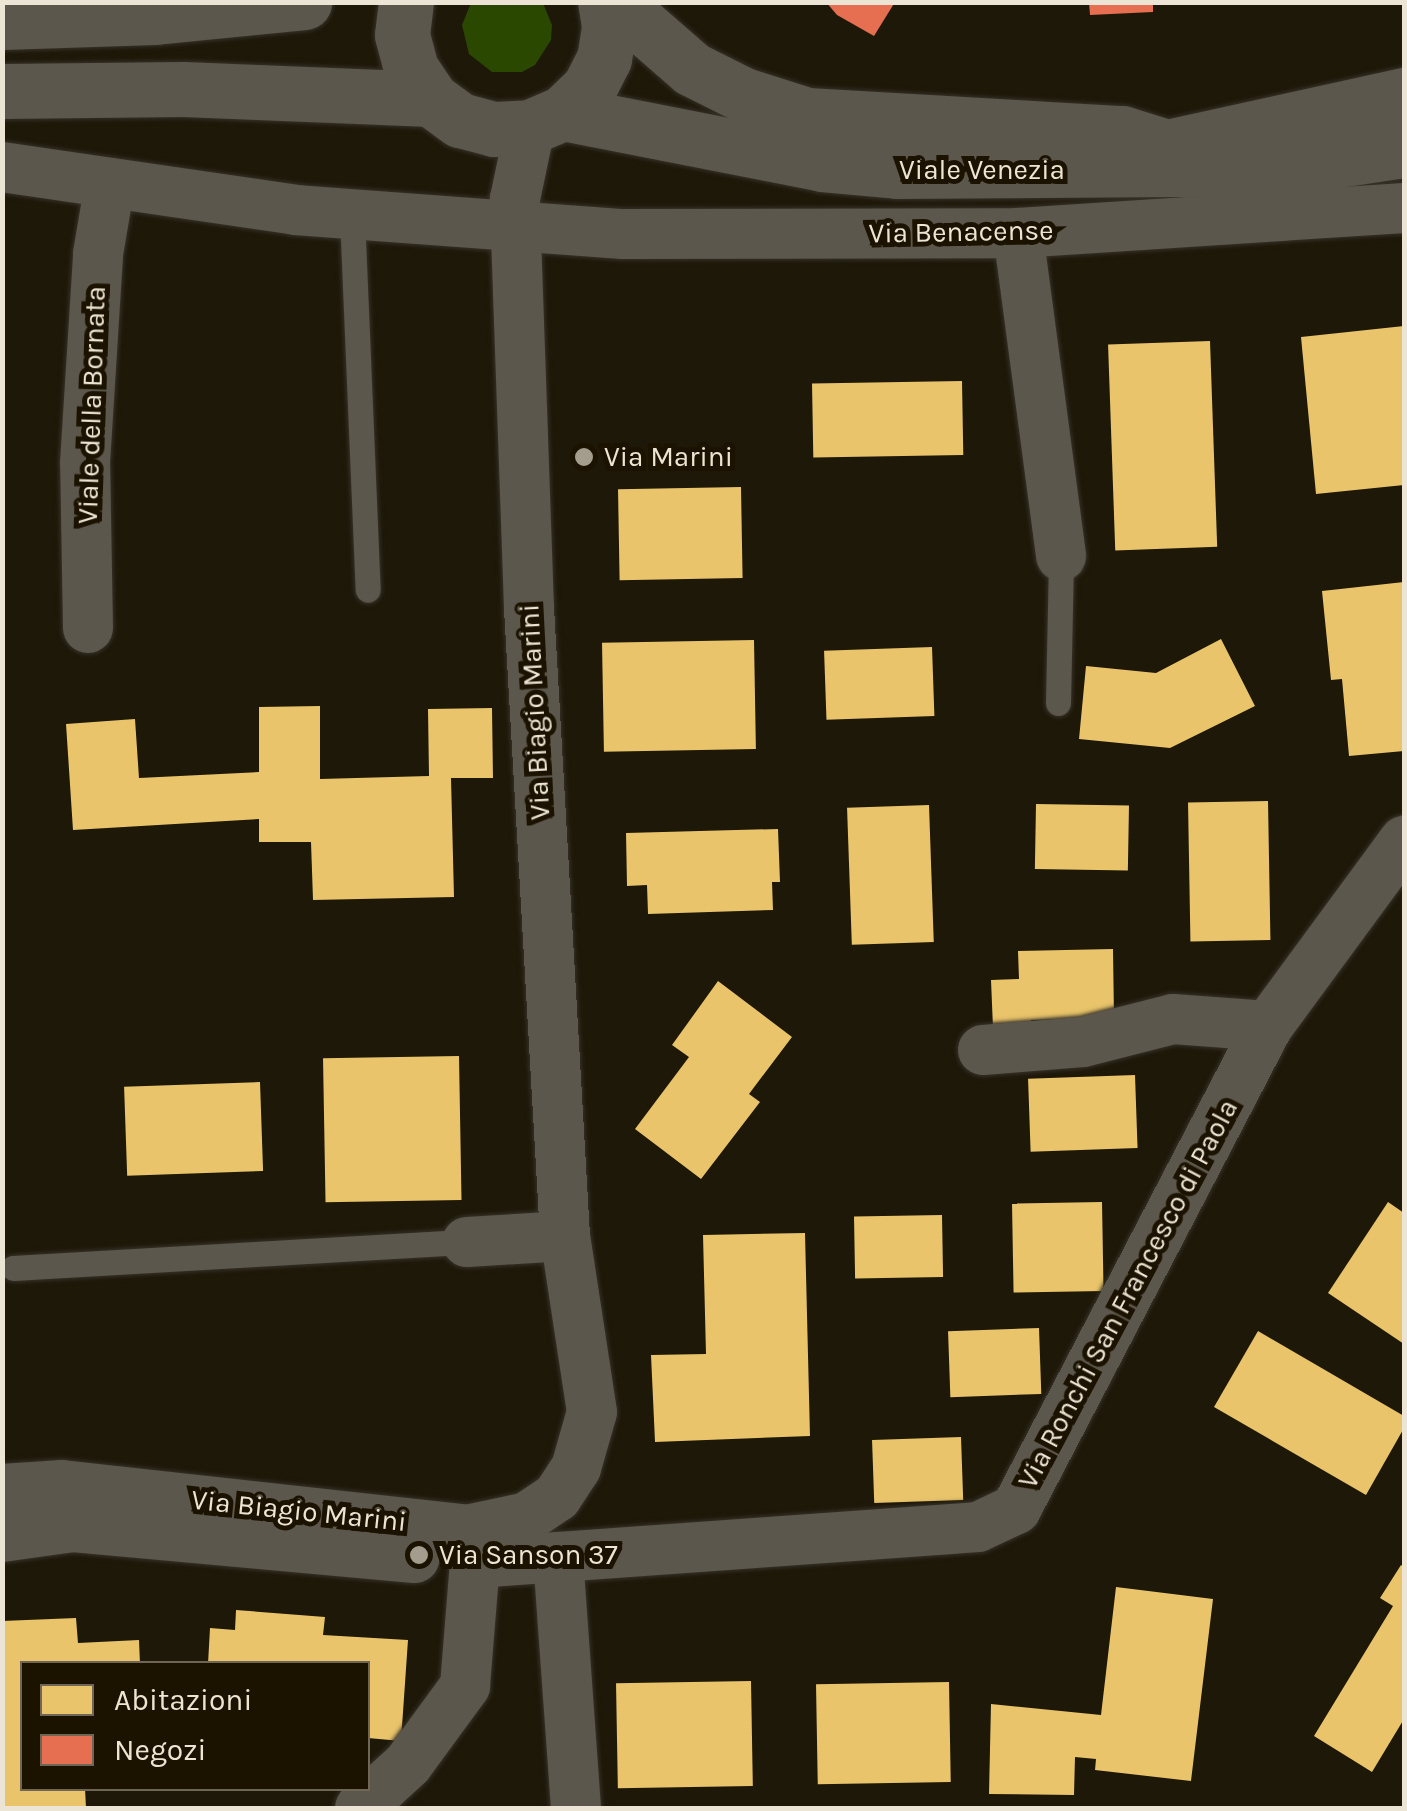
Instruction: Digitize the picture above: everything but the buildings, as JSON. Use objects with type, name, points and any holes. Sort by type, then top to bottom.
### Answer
[{"type":"street","points":[[32,15],[156,17],[304,2]]},
{"type":"street","points":[[406,2],[402,34],[411,69],[445,109],[504,157],[516,208]]},
{"type":"street","points":[[516,208],[546,120],[589,88],[604,59],[609,26],[605,2]]},
{"type":"street","name":"Viale Venezia","points":[[615,2],[692,69],[744,95],[808,115],[1122,133],[1167,147],[1404,133]]},
{"type":"street","points":[[2,91],[183,89],[445,109]]},
{"type":"street","name":"Viale Venezia","points":[[1167,147],[1404,94]]},
{"type":"street","name":"Viale Venezia","points":[[445,109],[494,129],[546,120],[822,164],[898,170],[1284,168],[1404,150]]},
{"type":"street","points":[[2,167],[352,216],[516,208]]},
{"type":"street","name":"Viale della Bornata","points":[[88,628],[85,463],[98,254],[110,183]]},
{"type":"street","name":"Via Benacense","points":[[516,208],[624,234],[1018,233],[1199,225],[1404,208]]},
{"type":"street","name":"Via Biagio Marini","points":[[2,1489],[62,1485],[467,1530],[527,1517],[557,1497],[576,1468],[592,1412],[566,1236],[529,608],[516,208]]},
{"type":"street","points":[[1018,233],[1061,556]]},
{"type":"street","name":"Via Ronchi San Francesco di Paola","points":[[2,1537],[74,1527],[475,1563],[978,1528],[1016,1509],[1268,1026],[1404,840]]},
{"type":"street","points":[[982,1050],[1083,1042],[1174,1019],[1268,1026]]},
{"type":"street","points":[[467,1242],[566,1236]]},
{"type":"street","points":[[558,1557],[576,1808]]},
{"type":"street","points":[[360,1808],[408,1764],[464,1686],[475,1563]]},
{"type":"lane","points":[[352,216],[368,590]]},
{"type":"lane","points":[[1058,703],[1061,556]]},
{"type":"lane","points":[[13,1268],[467,1242]]},
{"type":"green space","points":[[471,3],[543,3],[552,25],[551,40],[535,65],[522,72],[492,72],[469,54],[462,25]]},
{"type":"place","name":"Via Marini","points":[[584,457]]},
{"type":"place","name":"Via Sanson 37","points":[[419,1555]]}]
